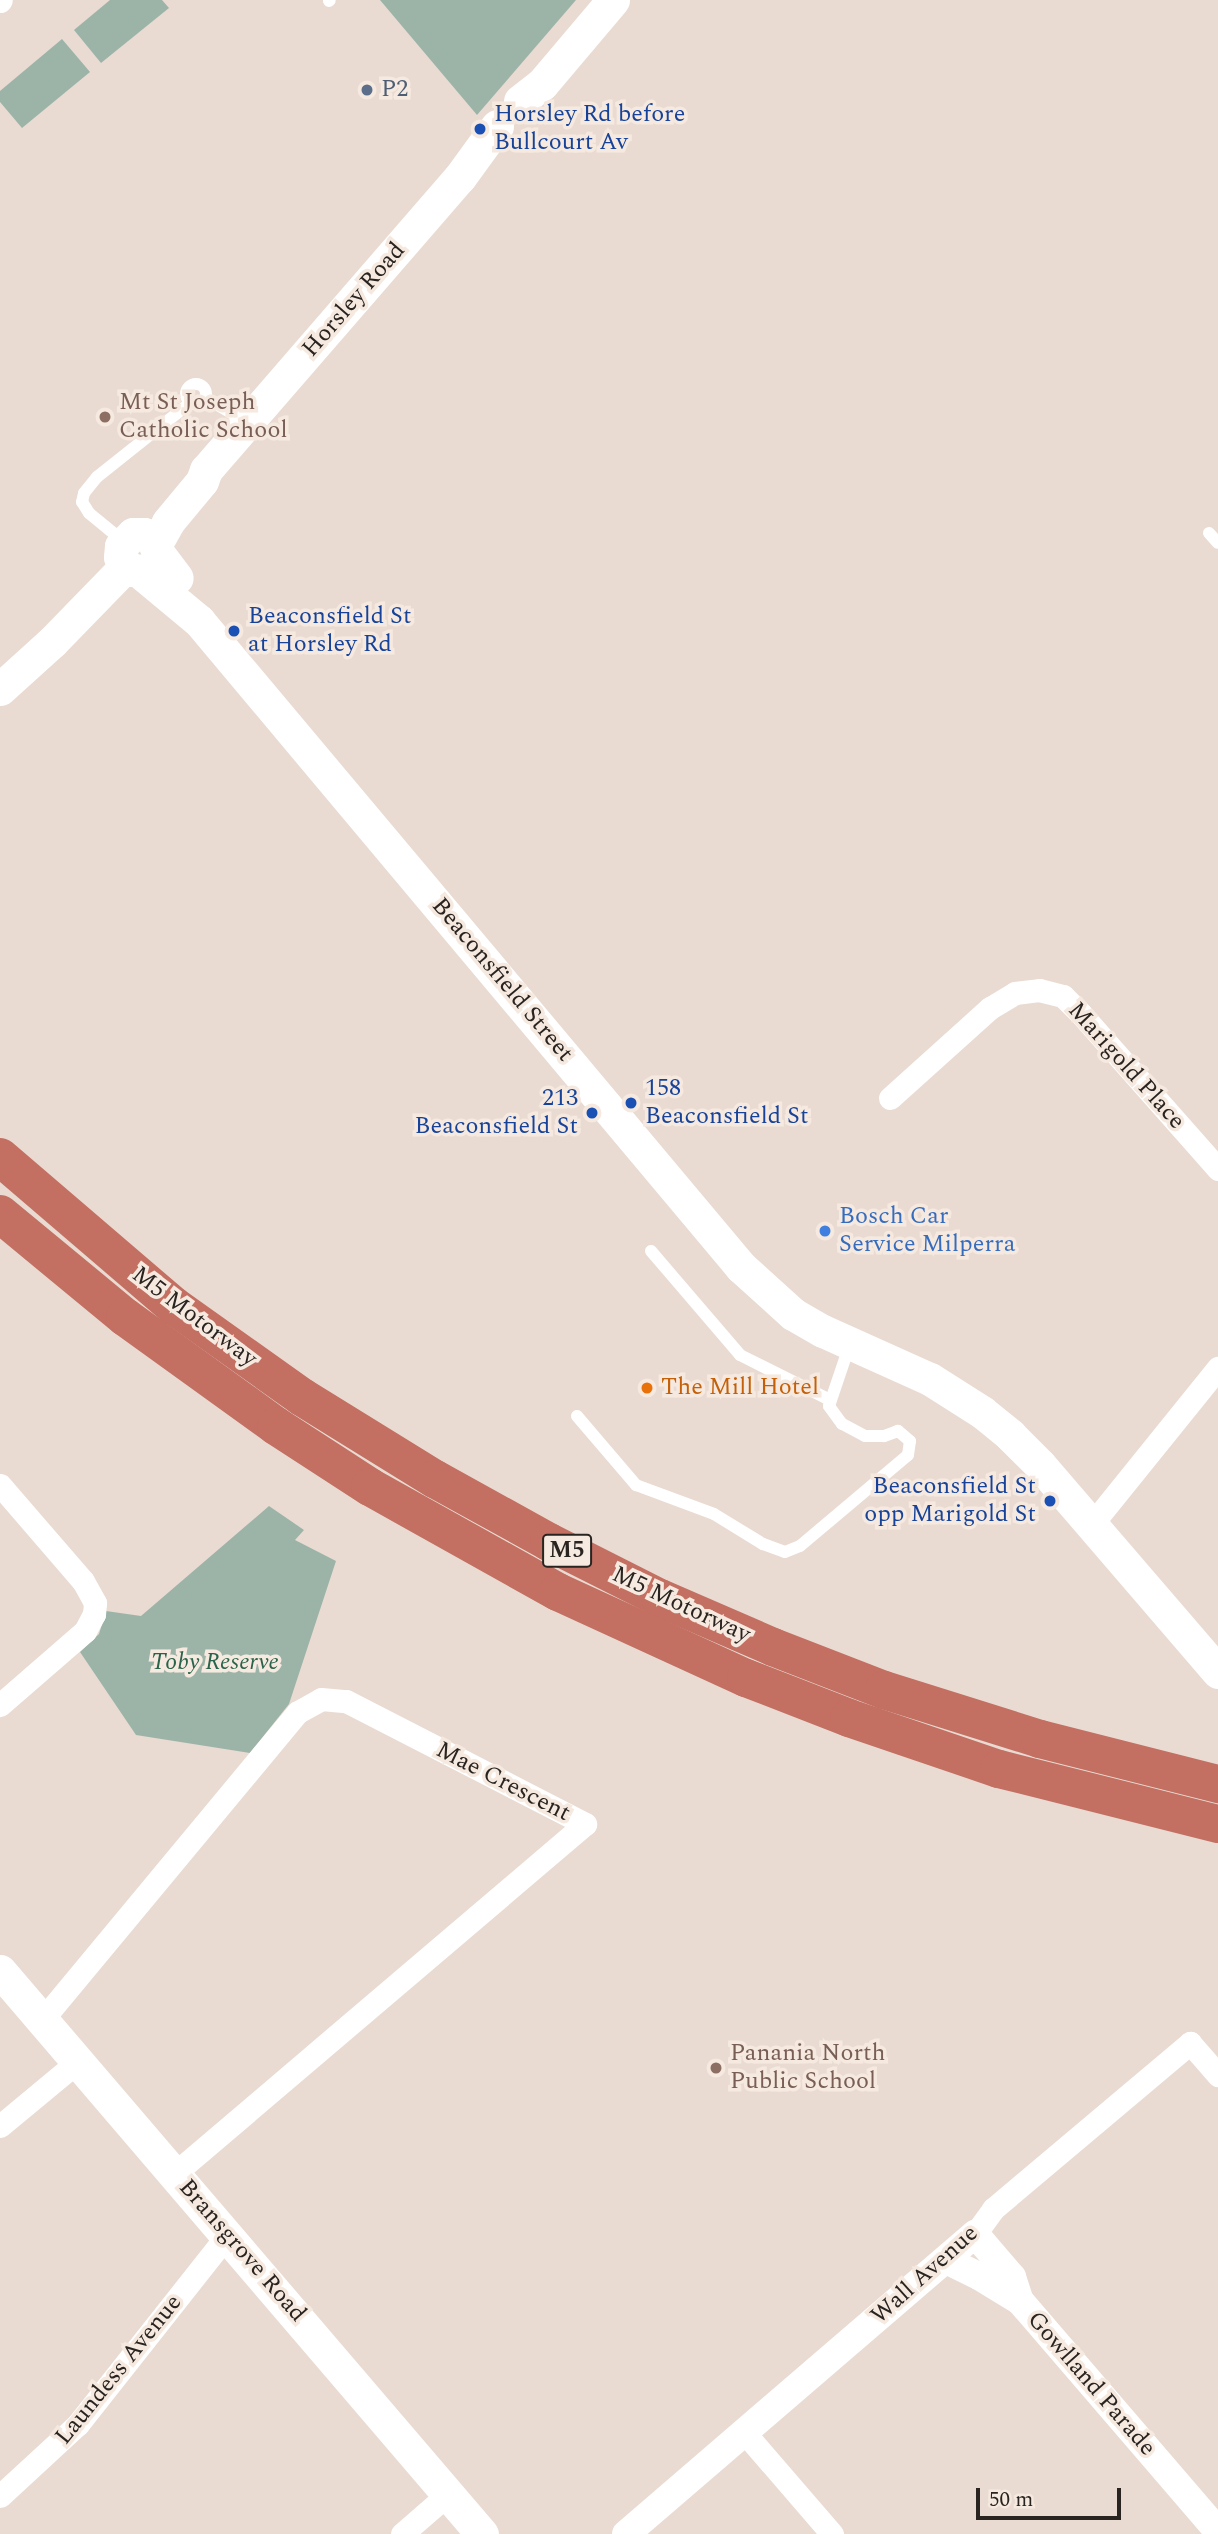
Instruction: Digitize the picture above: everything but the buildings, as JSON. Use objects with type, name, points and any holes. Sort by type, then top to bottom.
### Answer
[{"type":"highway","name":"M5 Motorway","points":[[0,1157],[174,1306],[302,1397],[435,1479],[549,1542],[660,1598],[773,1647],[884,1690],[1040,1739],[1218,1784]]},
{"type":"highway","name":"M5 Motorway","points":[[0,1214],[125,1317],[276,1426],[382,1494],[558,1592],[746,1678],[849,1718],[999,1769],[1218,1824]]},
{"type":"main road","name":"Horsley Road","points":[[0,689],[145,555],[193,473],[204,476],[460,177],[497,126],[513,131],[522,125],[526,110],[520,100],[542,84],[613,0]]},
{"type":"main road","points":[[145,555],[180,534],[204,476]]},
{"type":"main road","name":"Beaconsfield Street","points":[[145,555],[741,1267],[793,1314],[930,1379],[982,1412],[1040,1465],[1218,1672]]},
{"type":"main road","name":"Bransgrove Road","points":[[0,1971],[228,2234],[482,2534]]},
{"type":"street","name":"Marigold Place","points":[[890,1098],[990,1008],[1015,993],[1039,990],[1063,996],[1218,1169]]},
{"type":"street","points":[[1092,1524],[1218,1368]]},
{"type":"street","points":[[0,1485],[83,1581],[95,1603],[94,1614],[85,1631],[0,1705]]},
{"type":"street","name":"Mae Crescent","points":[[42,2020],[308,1703],[321,1699],[346,1701],[584,1824],[175,2173]]},
{"type":"street","name":"Wall Avenue","points":[[626,2534],[946,2260],[975,2234],[993,2209],[1190,2043],[1218,2076]]},
{"type":"street","points":[[0,2126],[77,2062]]},
{"type":"street","name":"Laundess Avenue","points":[[0,2496],[78,2424],[228,2234]]},
{"type":"street","name":"Gowlland Parade","points":[[975,2234],[1012,2277],[1020,2301]]},
{"type":"street","name":"Gowlland Parade","points":[[946,2260],[1020,2301],[1218,2531]]},
{"type":"street","points":[[744,2432],[832,2534]]},
{"type":"street","points":[[402,2534],[448,2494]]},
{"type":"lane","points":[[145,555],[89,513],[82,502],[84,493],[97,477],[190,402],[186,395],[192,384],[204,387],[206,398],[247,423]]},
{"type":"lane","points":[[651,1251],[740,1355],[830,1400]]},
{"type":"lane","points":[[577,1416],[636,1485],[714,1514],[763,1544],[785,1552],[800,1546],[908,1455],[910,1441],[898,1431],[884,1436],[866,1436],[842,1424],[829,1406],[850,1343]]},
{"type":"green space","points":[[110,0],[162,0],[169,8],[101,63],[74,30]]},
{"type":"green space","points":[[380,0],[576,0],[477,115]]},
{"type":"green space","points":[[62,39],[90,72],[22,128],[0,102],[0,91]]},
{"type":"green space","name":"Toby Reserve","points":[[269,1506],[304,1530],[295,1540],[336,1561],[289,1704],[250,1753],[136,1735],[80,1652],[99,1634],[106,1611],[141,1616]]},
{"type":"place","name":"P2","points":[[367,90]]},
{"type":"place","name":"Horsley Rd before Bullcourt Av","points":[[480,129]]},
{"type":"place","name":"Mt St Joseph Catholic School","points":[[105,417]]},
{"type":"place","name":"Beaconsfield St at Horsley Rd","points":[[234,631]]},
{"type":"place","name":"158 Beaconsfield St","points":[[631,1103]]},
{"type":"place","name":"213 Beaconsfield St","points":[[592,1113]]},
{"type":"place","name":"Bosch Car Service Milperra","points":[[825,1231]]},
{"type":"place","name":"The Mill Hotel","points":[[647,1388]]},
{"type":"place","name":"Beaconsfield St opp Marigold St","points":[[1050,1501]]},
{"type":"place","name":"Panania North Public School","points":[[716,2068]]}]
